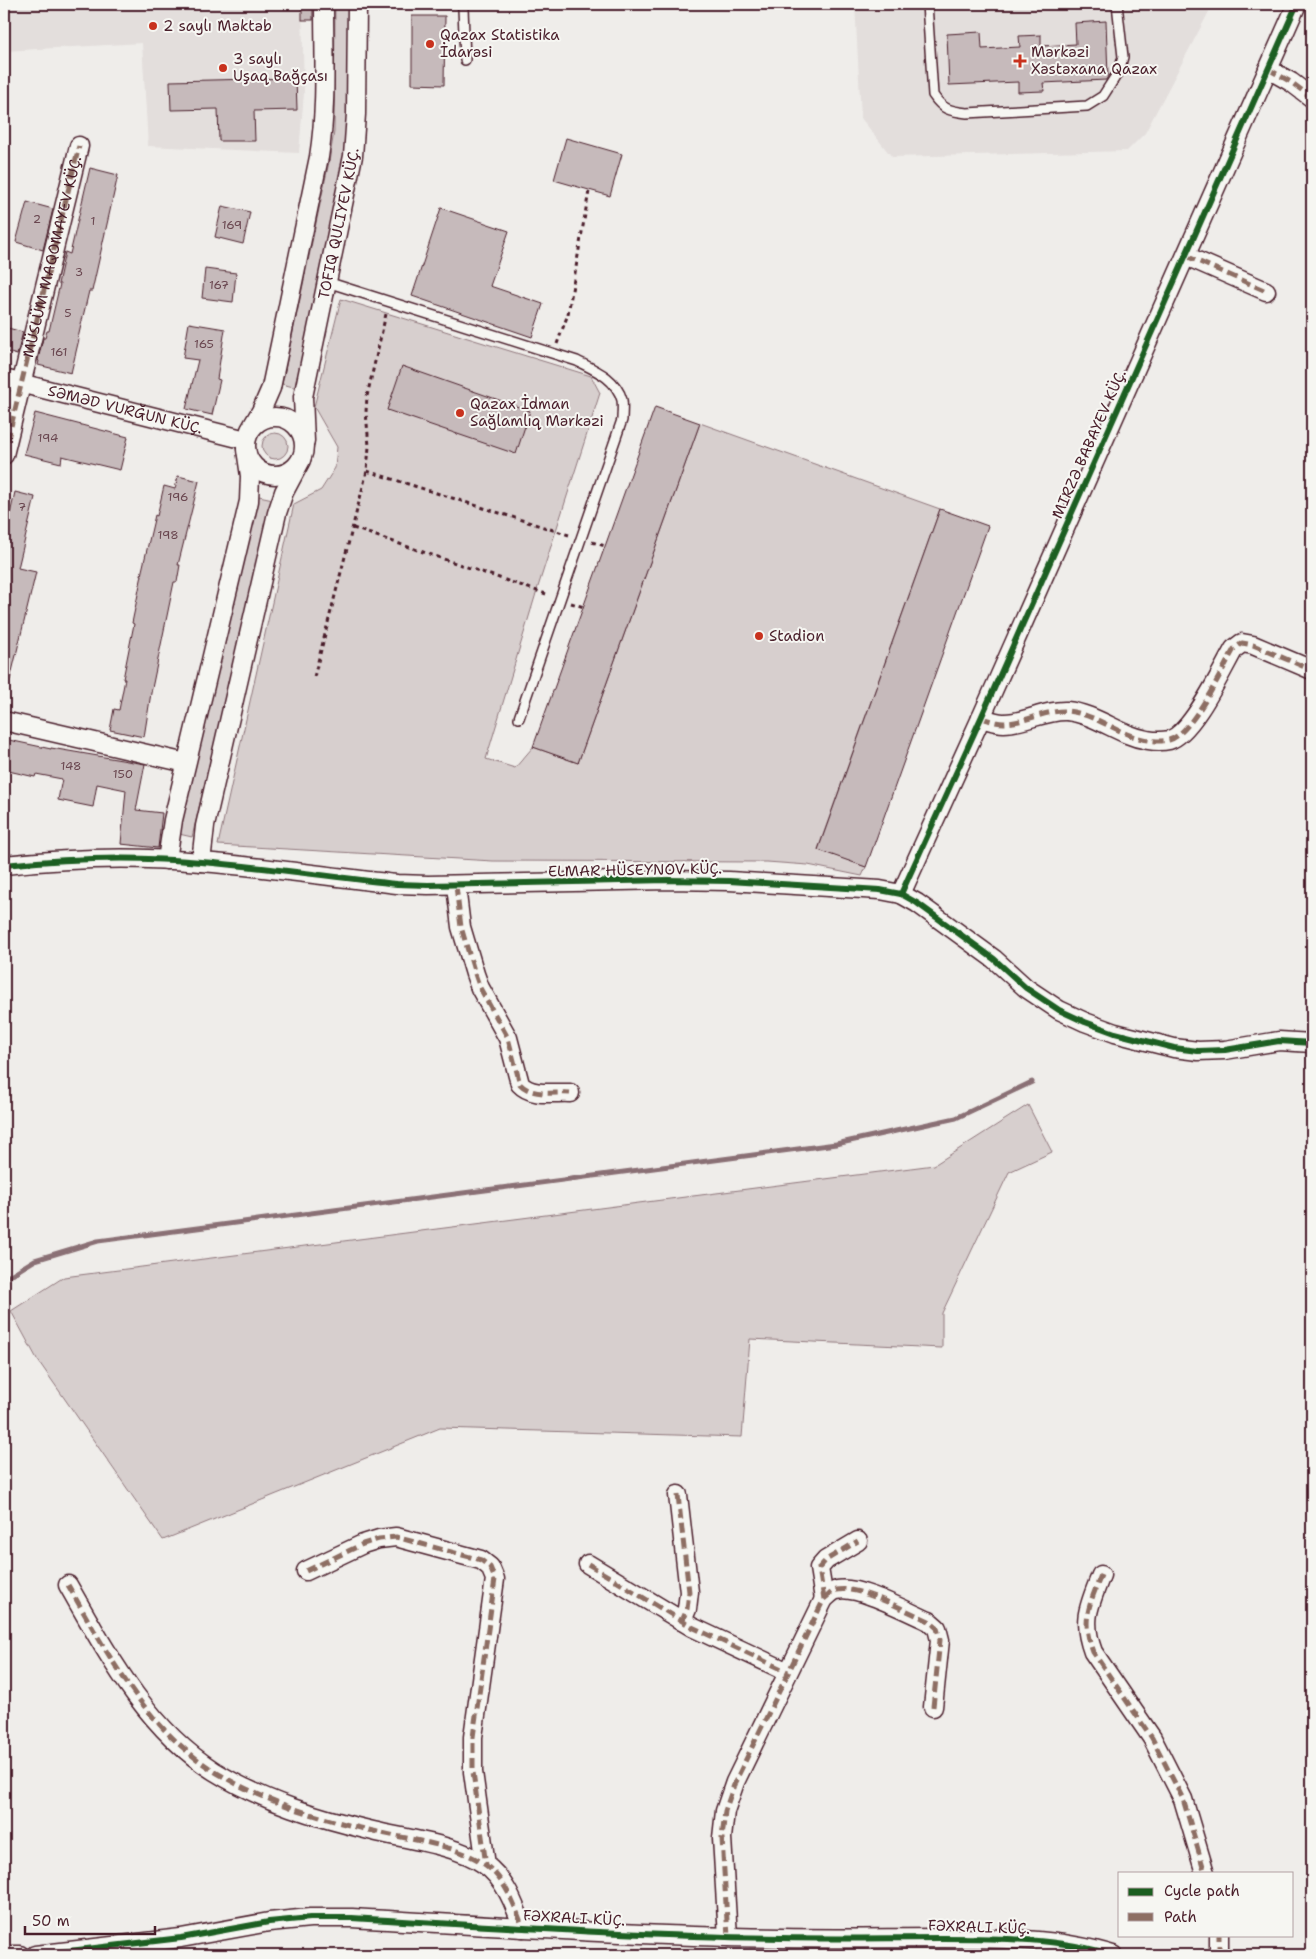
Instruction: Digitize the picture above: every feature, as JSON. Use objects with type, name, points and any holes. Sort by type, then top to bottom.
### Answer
[{"type":"street","name":"TOFIQ QULIYEV KÜÇ.","points":[[247,440],[271,388],[319,157],[323,117],[324,4]]},
{"type":"street","name":"TOFIQ QULIYEV KÜÇ.","points":[[201,862],[205,826],[277,513],[284,492],[304,451],[303,397],[353,156],[357,4]]},
{"type":"street","name":"MIRZƏ BABAYEV KÜÇ.","points":[[901,894],[982,718],[1297,4]]},
{"type":"street","points":[[1268,69],[1286,78],[1312,98]]},
{"type":"street","name":"MÜSLÜM MAQOMAYEV KÜÇ.","points":[[4,455],[12,381],[79,146]]},
{"type":"street","points":[[1186,256],[1266,291]]},
{"type":"street","name":"SƏMƏD VURĞUN KÜÇ.","points":[[12,381],[247,440]]},
{"type":"street","points":[[301,460],[296,468],[288,473],[270,475],[261,472],[248,458],[247,440],[257,423],[266,418],[276,416],[286,418],[295,424],[305,441]]},
{"type":"street","points":[[166,860],[186,763],[249,501],[250,476],[247,440]]},
{"type":"street","points":[[982,718],[1002,723],[1014,722],[1054,712],[1068,711],[1086,716],[1130,735],[1147,740],[1169,740],[1181,733],[1194,719],[1234,649],[1242,643],[1253,645],[1312,670]]},
{"type":"street","points":[[4,721],[186,763]]},
{"type":"street","name":"ELMAR HÜSEYNOV KÜÇ.","points":[[4,864],[44,860],[166,860],[201,862],[397,884],[456,886],[668,880],[729,881],[880,890],[901,894],[917,903],[994,959],[1026,988],[1059,1010],[1107,1030],[1174,1048],[1198,1051],[1225,1050],[1279,1042],[1312,1043]]},
{"type":"street","points":[[456,886],[460,920],[475,974],[480,988],[508,1038],[520,1084],[526,1090],[532,1092],[570,1093]]},
{"type":"street","points":[[678,1495],[689,1592],[687,1609],[682,1621]]},
{"type":"street","points":[[306,1571],[363,1544],[379,1539],[396,1537],[481,1560],[490,1567],[495,1579],[473,1737],[473,1772],[486,1865]]},
{"type":"street","points":[[824,1599],[819,1568],[826,1560],[858,1542]]},
{"type":"street","points":[[588,1564],[682,1621],[788,1672]]},
{"type":"street","points":[[1101,1575],[1088,1609],[1088,1638],[1093,1652],[1152,1738],[1182,1799],[1205,1872]]},
{"type":"street","points":[[68,1585],[120,1674],[143,1704],[193,1756],[215,1771],[270,1799],[303,1812],[354,1827],[467,1854],[486,1865],[501,1883],[514,1903],[523,1928]]},
{"type":"street","points":[[728,1937],[722,1838],[725,1811],[734,1782],[824,1599],[834,1590],[854,1590],[929,1621],[937,1628],[940,1640],[933,1707]]},
{"type":"street","points":[[35,1955],[180,1938],[269,1922],[310,1918],[352,1918],[728,1937],[989,1938],[1045,1942],[1094,1949],[1113,1955]]},
{"type":"street","points":[[1218,1955],[1220,1936]]},
{"type":"street","points":[[4,1955],[20,1955]]},
{"type":"lane","points":[[461,4],[463,8],[465,60]]},
{"type":"lane","points":[[927,4],[933,95],[940,106],[951,111],[967,113],[1087,106],[1103,96],[1119,71],[1123,57],[1118,4]]},
{"type":"lane","points":[[327,282],[577,361],[600,372],[615,385],[622,400],[622,420],[519,718]]},
{"type":"path","points":[[554,354],[568,314],[589,191]]},
{"type":"path","points":[[314,677],[367,471],[370,446],[366,412],[367,396],[390,301]]},
{"type":"path","points":[[367,471],[605,546]]},
{"type":"path","points":[[353,528],[584,607]]},
{"type":"shaded area","name":"3 saylı Uşaq Bağçası","points":[[4,4],[302,4],[304,93],[299,153],[148,146],[142,43],[4,51]]},
{"type":"shaded area","points":[[335,4],[349,4],[347,128],[343,161],[297,388],[282,384],[334,132]]},
{"type":"shaded area","name":"Mərkəzi Xəstəxana Qazax","points":[[855,4],[1213,4],[1145,133],[1127,151],[892,157],[861,118]]},
{"type":"shaded area","points":[[341,299],[591,376],[600,393],[537,590],[486,759],[515,768],[533,747],[578,763],[700,423],[940,509],[818,849],[866,867],[862,876],[808,865],[767,862],[493,861],[218,845],[294,504],[321,490],[335,468],[337,447],[314,407]]},
{"type":"shaded area","points":[[275,433],[284,437],[288,446],[284,455],[275,459],[266,455],[262,446],[266,437]]},
{"type":"shaded area","points":[[259,496],[273,499],[192,837],[179,834]]},
{"type":"shaded area","points":[[1028,1105],[1052,1152],[1009,1172],[942,1313],[942,1348],[750,1339],[742,1437],[440,1428],[163,1540],[37,1359],[11,1311],[64,1277],[934,1165]]},
{"type":"building","points":[[302,4],[313,4],[313,20],[302,20]]},
{"type":"building","points":[[412,16],[445,16],[444,85],[412,84]]},
{"type":"building","points":[[1106,21],[1108,76],[1106,80],[1043,83],[1044,91],[1018,92],[1018,82],[949,85],[947,34],[981,32],[982,49],[1020,47],[1019,36],[1041,35],[1041,46],[1076,44],[1075,23]]},
{"type":"building","points":[[296,78],[297,110],[254,111],[255,141],[219,141],[218,109],[171,110],[170,81]]},
{"type":"building","points":[[566,138],[622,154],[610,196],[554,180]]},
{"type":"building","points":[[90,168],[118,175],[71,373],[38,365],[38,360],[43,338],[45,338],[47,331],[49,331],[65,252],[70,254]]},
{"type":"building","points":[[27,202],[53,209],[43,250],[16,242]]},
{"type":"building","points":[[222,206],[250,212],[243,244],[215,237]]},
{"type":"building","points":[[441,208],[509,231],[490,286],[543,304],[532,337],[412,296]]},
{"type":"building","points":[[205,269],[236,273],[233,302],[202,298]]},
{"type":"building","points":[[189,323],[225,329],[217,379],[220,380],[212,415],[186,409],[198,360],[183,358]]},
{"type":"building","points":[[4,327],[23,332],[17,355],[4,351]]},
{"type":"building","points":[[402,366],[530,411],[516,454],[387,410]]},
{"type":"building","points":[[655,407],[700,423],[578,763],[533,747]]},
{"type":"building","points":[[35,413],[128,437],[120,470],[62,456],[61,463],[24,454]]},
{"type":"building","points":[[178,476],[199,481],[178,565],[180,565],[177,582],[174,582],[144,737],[110,730],[114,709],[119,710],[134,624],[132,623],[155,515],[157,516],[164,486],[175,489]]},
{"type":"building","points":[[15,492],[35,497],[18,568],[36,572],[10,680],[4,680],[4,541]]},
{"type":"building","points":[[940,509],[988,526],[866,867],[818,850]]},
{"type":"building","points":[[4,739],[51,749],[145,764],[136,810],[162,813],[158,848],[121,844],[126,790],[97,784],[93,807],[58,800],[62,779],[36,774],[35,777],[4,770]]},
{"type":"waterway","points":[[4,1279],[35,1260],[98,1241],[836,1144],[956,1118],[1032,1082]]},
{"type":"marked path","points":[[1268,69],[1291,82],[1312,98]]},
{"type":"marked path","points":[[4,455],[79,146]]},
{"type":"marked path","points":[[1186,256],[1266,291]]},
{"type":"marked path","points":[[981,718],[1004,723],[1020,721],[1051,712],[1075,712],[1127,734],[1153,741],[1164,741],[1178,735],[1197,714],[1234,649],[1242,643],[1253,645],[1312,670]]},
{"type":"marked path","points":[[456,886],[461,927],[475,974],[480,988],[508,1038],[520,1084],[531,1091],[570,1093]]},
{"type":"marked path","points":[[678,1495],[689,1592],[687,1609],[682,1621]]},
{"type":"marked path","points":[[306,1571],[363,1544],[379,1539],[396,1537],[481,1560],[490,1567],[495,1579],[473,1737],[473,1772],[486,1865]]},
{"type":"marked path","points":[[824,1599],[819,1568],[826,1560],[858,1541]]},
{"type":"marked path","points":[[588,1564],[692,1627],[788,1672]]},
{"type":"marked path","points":[[1101,1575],[1088,1613],[1089,1641],[1093,1652],[1152,1738],[1183,1799],[1205,1872]]},
{"type":"marked path","points":[[68,1585],[113,1662],[130,1687],[148,1711],[190,1753],[232,1782],[271,1800],[352,1826],[431,1843],[473,1857],[498,1877],[513,1902],[523,1928]]},
{"type":"marked path","points":[[728,1937],[722,1838],[725,1811],[735,1782],[824,1599],[837,1590],[857,1591],[929,1621],[937,1628],[940,1640],[933,1707]]},
{"type":"marked path","points":[[1219,1936],[1219,1955]]},
{"type":"cycle path","points":[[901,894],[981,718],[1297,4]]},
{"type":"cycle path","points":[[4,865],[78,859],[127,858],[201,862],[397,884],[668,880],[729,881],[880,890],[901,894],[917,903],[994,959],[1026,988],[1059,1010],[1115,1033],[1174,1048],[1198,1051],[1225,1050],[1279,1041],[1312,1043]]},
{"type":"cycle path","name":"FƏXRALI KÜÇ.","points":[[35,1955],[181,1938],[269,1922],[310,1918],[352,1918],[727,1937],[1029,1940],[1072,1945],[1113,1955]]},
{"type":"place","name":"2 saylı Məktəb","points":[[153,26]]},
{"type":"place","name":"Qazax Statistika İdarəsi","points":[[430,44]]},
{"type":"place","name":"Mərkəzi Xəstəxana Qazax","points":[[1020,61]]},
{"type":"place","name":"3 saylı Uşaq Bağçası","points":[[223,68]]},
{"type":"place","name":"Qazax İdman Sağlamlıq Mərkəzi","points":[[460,413]]},
{"type":"place","name":"Stadion","points":[[759,636]]}]
